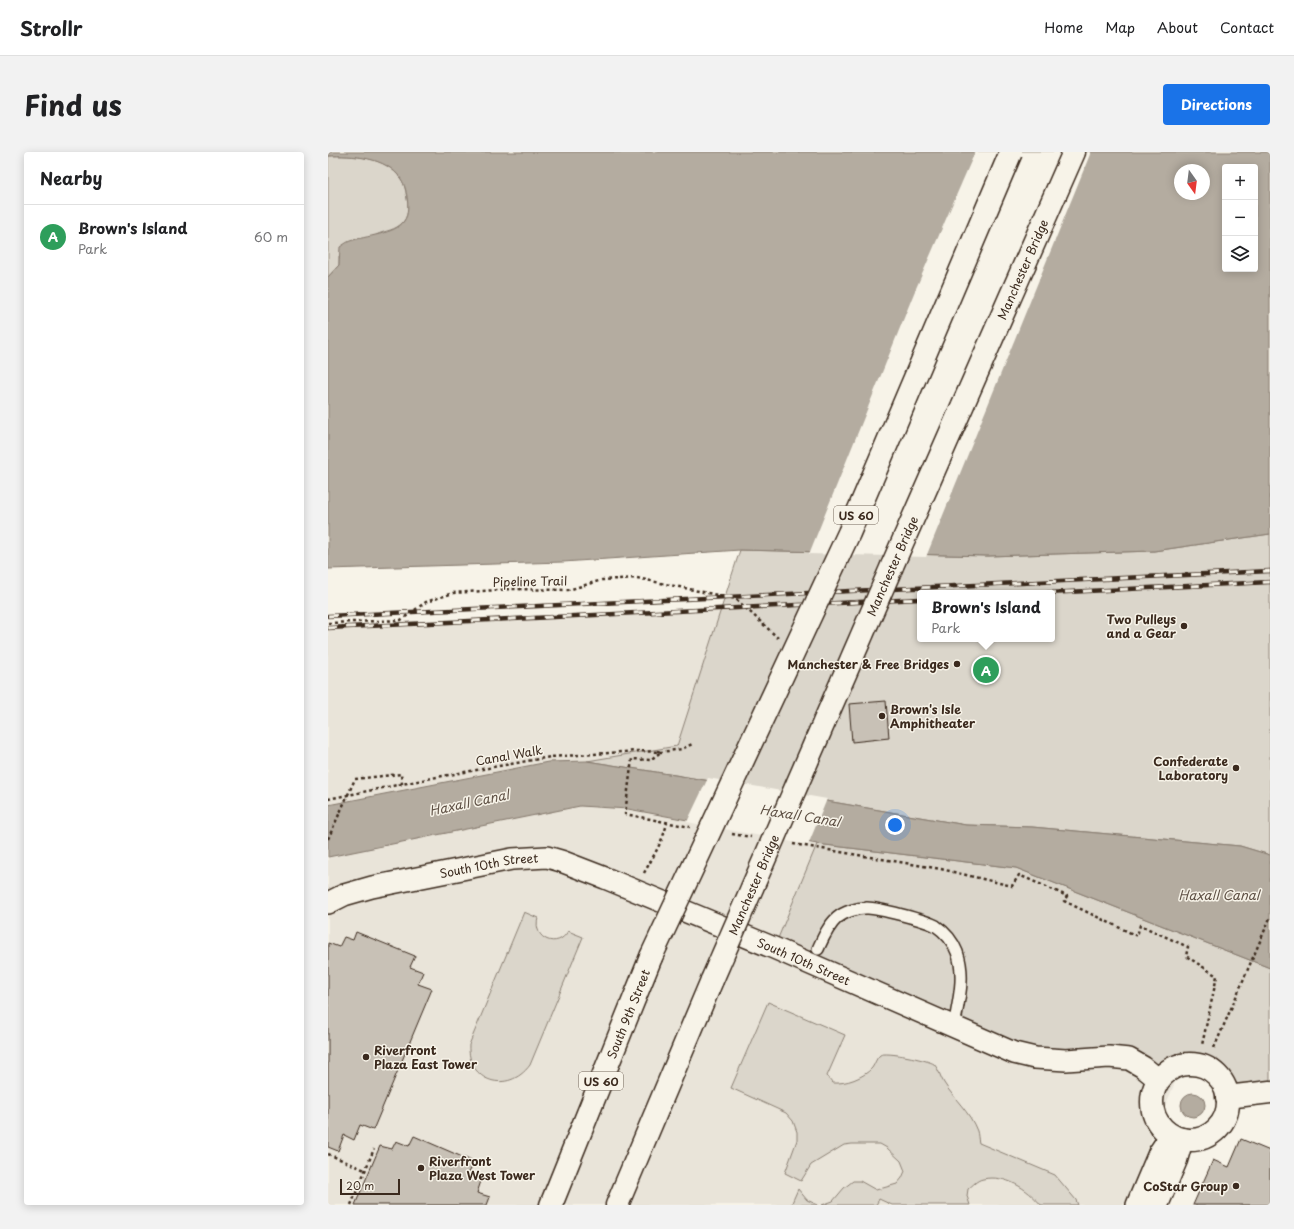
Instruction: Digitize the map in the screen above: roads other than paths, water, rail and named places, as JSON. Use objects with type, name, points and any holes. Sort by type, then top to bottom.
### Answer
[{"type":"main road","name":"South 9th Street","points":[[551,1205],[651,956],[849,533],[1011,152]]},
{"type":"main road","name":"Manchester Bridge","points":[[616,1205],[712,980],[1074,152]]},
{"type":"main road","points":[[1188,1064],[1198,1065],[1215,1073],[1222,1081],[1227,1097],[1227,1111],[1222,1121],[1215,1130],[1194,1140],[1177,1137],[1162,1127],[1155,1116],[1152,1104],[1154,1092],[1159,1080],[1170,1070],[1188,1064]]},
{"type":"main road","points":[[1227,1097],[1270,1092]]},
{"type":"main road","points":[[1157,1205],[1176,1160],[1177,1137]]},
{"type":"street","name":"South 10th Street","points":[[328,903],[344,895],[372,887],[512,859],[547,857],[605,878],[774,948],[1014,1053],[1035,1058],[1066,1060],[1109,1057],[1129,1058],[1159,1080]]},
{"type":"street","points":[[1137,1205],[1159,1153],[1177,1137]]},
{"type":"lane","points":[[818,949],[828,929],[838,917],[854,910],[867,907],[924,920],[936,926],[949,938],[957,951],[961,967],[962,979],[954,1027]]},
{"type":"water","points":[[328,152],[1270,152],[1270,534],[1154,551],[988,556],[740,550],[563,562],[328,569],[328,277],[339,265],[340,247],[350,241],[394,229],[404,221],[407,215],[408,206],[406,190],[401,179],[395,172],[378,162],[348,156],[328,156]]},
{"type":"water","name":"Haxall Canal","points":[[587,761],[966,825],[1032,827],[1240,846],[1270,855],[1270,968],[1016,868],[817,844],[628,809],[580,806],[328,857],[328,805],[548,762]]},
{"type":"water","points":[[1193,1093],[1198,1094],[1204,1100],[1204,1110],[1198,1116],[1193,1117],[1188,1116],[1182,1110],[1181,1105],[1182,1100],[1188,1094]]},
{"type":"railway","points":[[328,616],[1270,571]]},
{"type":"railway","points":[[1055,593],[1270,582]]},
{"type":"railway","points":[[328,628],[917,599]]},
{"type":"place","name":"Two Pulleys and a Gear","points":[[1184,626]]},
{"type":"place","name":"Manchester & Free Bridges","points":[[957,664]]},
{"type":"place","name":"Brown's Island","points":[[986,670]]},
{"type":"place","name":"Brown's Isle Amphitheater","points":[[882,716]]},
{"type":"place","name":"Confederate Laboratory","points":[[1236,768]]},
{"type":"place","name":"Riverfront Plaza East Tower","points":[[366,1057]]},
{"type":"place","name":"Riverfront Plaza West Tower","points":[[421,1168]]},
{"type":"place","name":"CoStar Group","points":[[1236,1186]]}]
